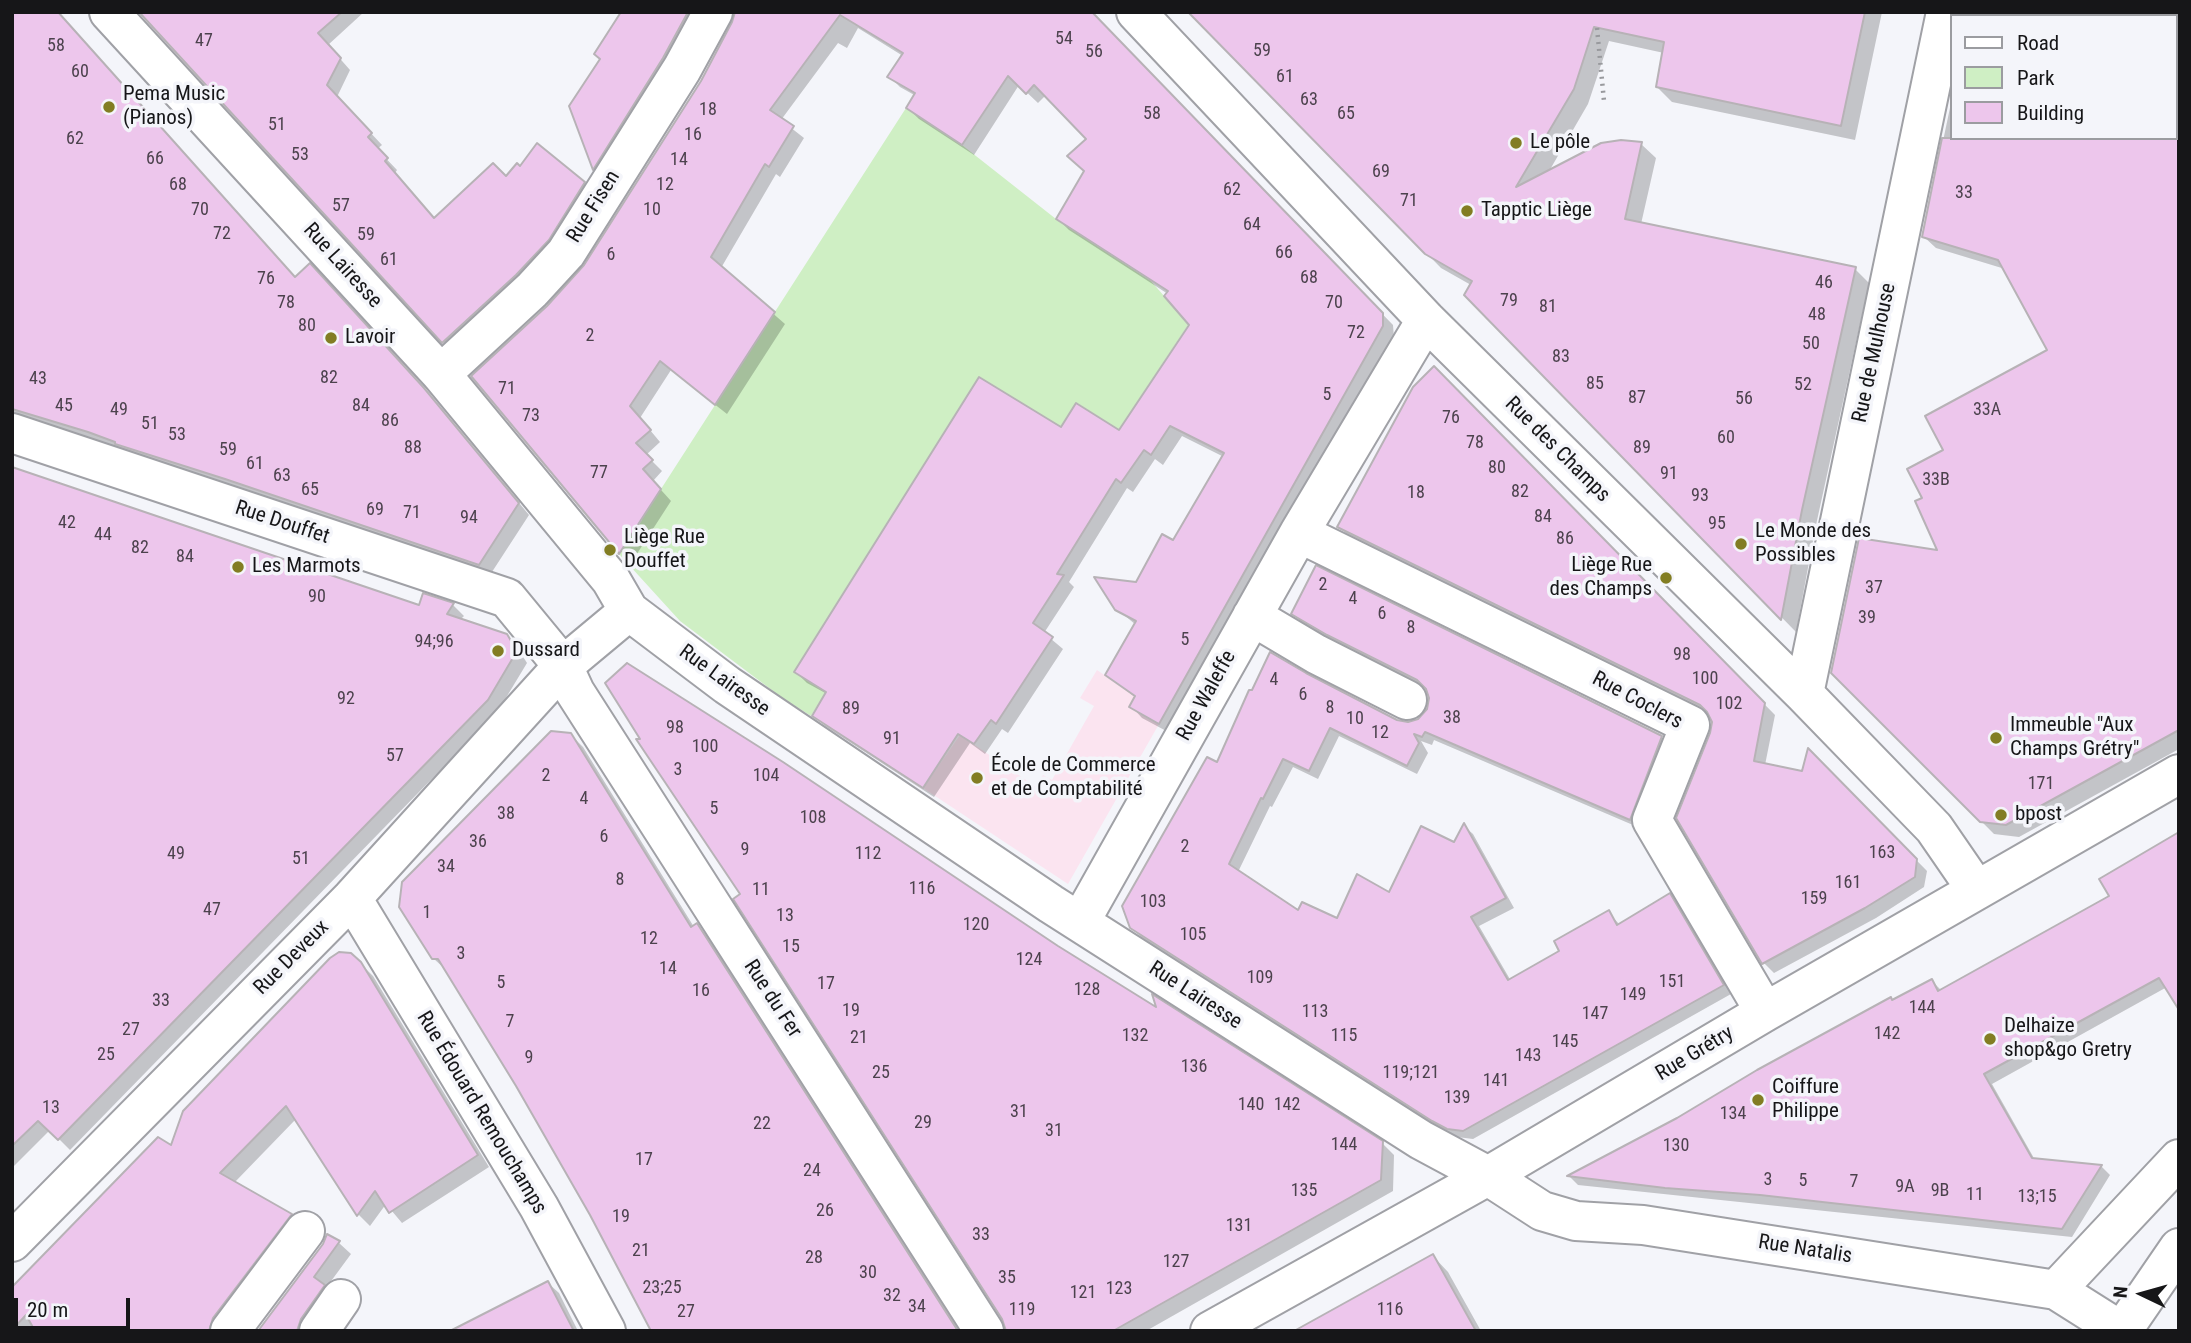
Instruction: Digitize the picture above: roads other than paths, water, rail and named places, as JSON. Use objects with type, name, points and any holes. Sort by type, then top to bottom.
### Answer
[{"type":"street","name":"Rue Lairesse","points":[[109,12],[441,374],[611,580],[629,611],[727,685],[1080,922],[1421,1140],[1488,1176]]},
{"type":"street","name":"Rue Fisen","points":[[441,374],[532,290],[566,253],[682,69],[713,12]]},
{"type":"street","name":"Rue des Champs","points":[[1136,12],[1426,320],[1804,694],[1934,828],[1976,889]]},
{"type":"street","name":"Rue de Mulhouse","points":[[1804,694],[1946,12]]},
{"type":"street","name":"Rue Waleffe","points":[[1080,922],[1299,533],[1426,320]]},
{"type":"street","name":"Rue Douffet","points":[[12,433],[507,598],[564,666]]},
{"type":"street","name":"Rue Coclers","points":[[1299,533],[1690,725],[1652,820],[1765,1012]]},
{"type":"street","name":"Rue Deveux","points":[[12,1242],[352,898],[564,666],[629,611]]},
{"type":"street","points":[[1252,616],[1316,654],[1407,700]]},
{"type":"street","name":"Rue du Fer","points":[[564,666],[575,692],[984,1331]]},
{"type":"street","name":"Rue Grétry","points":[[1210,1331],[1488,1176],[1976,889],[2179,774]]},
{"type":"street","name":"Rue Édouard Remouchamps","points":[[352,898],[539,1208],[606,1331]]},
{"type":"street","points":[[2056,1290],[2179,1158]]},
{"type":"street","name":"Rue Natalis","points":[[1488,1176],[1542,1211],[1576,1222],[1643,1225],[2056,1290],[2122,1331]]},
{"type":"street","points":[[230,1331],[305,1231]]},
{"type":"street","points":[[2122,1331],[2179,1248]]},
{"type":"street","points":[[319,1331],[341,1299]]},
{"type":"place","name":"Pema Music (Pianos)","points":[[109,107]]},
{"type":"place","name":"Le pôle","points":[[1516,143]]},
{"type":"place","name":"Tapptic Liège","points":[[1467,211]]},
{"type":"place","name":"Lavoir","points":[[331,338]]},
{"type":"place","name":"Le Monde des Possibles","points":[[1741,544]]},
{"type":"place","name":"Liège Rue Douffet","points":[[610,550]]},
{"type":"place","name":"Les Marmots","points":[[238,567]]},
{"type":"place","name":"Liège Rue des Champs","points":[[1666,578]]},
{"type":"place","name":"Dussard","points":[[498,651]]},
{"type":"place","name":"Immeuble \"Aux Champs Grétry\"","points":[[1996,738]]},
{"type":"place","name":"École de Commerce et de Comptabilité","points":[[977,778]]},
{"type":"place","name":"bpost","points":[[2001,815]]},
{"type":"place","name":"Delhaize shop&go Gretry","points":[[1990,1039]]},
{"type":"place","name":"Coiffure Philippe","points":[[1758,1100]]}]
